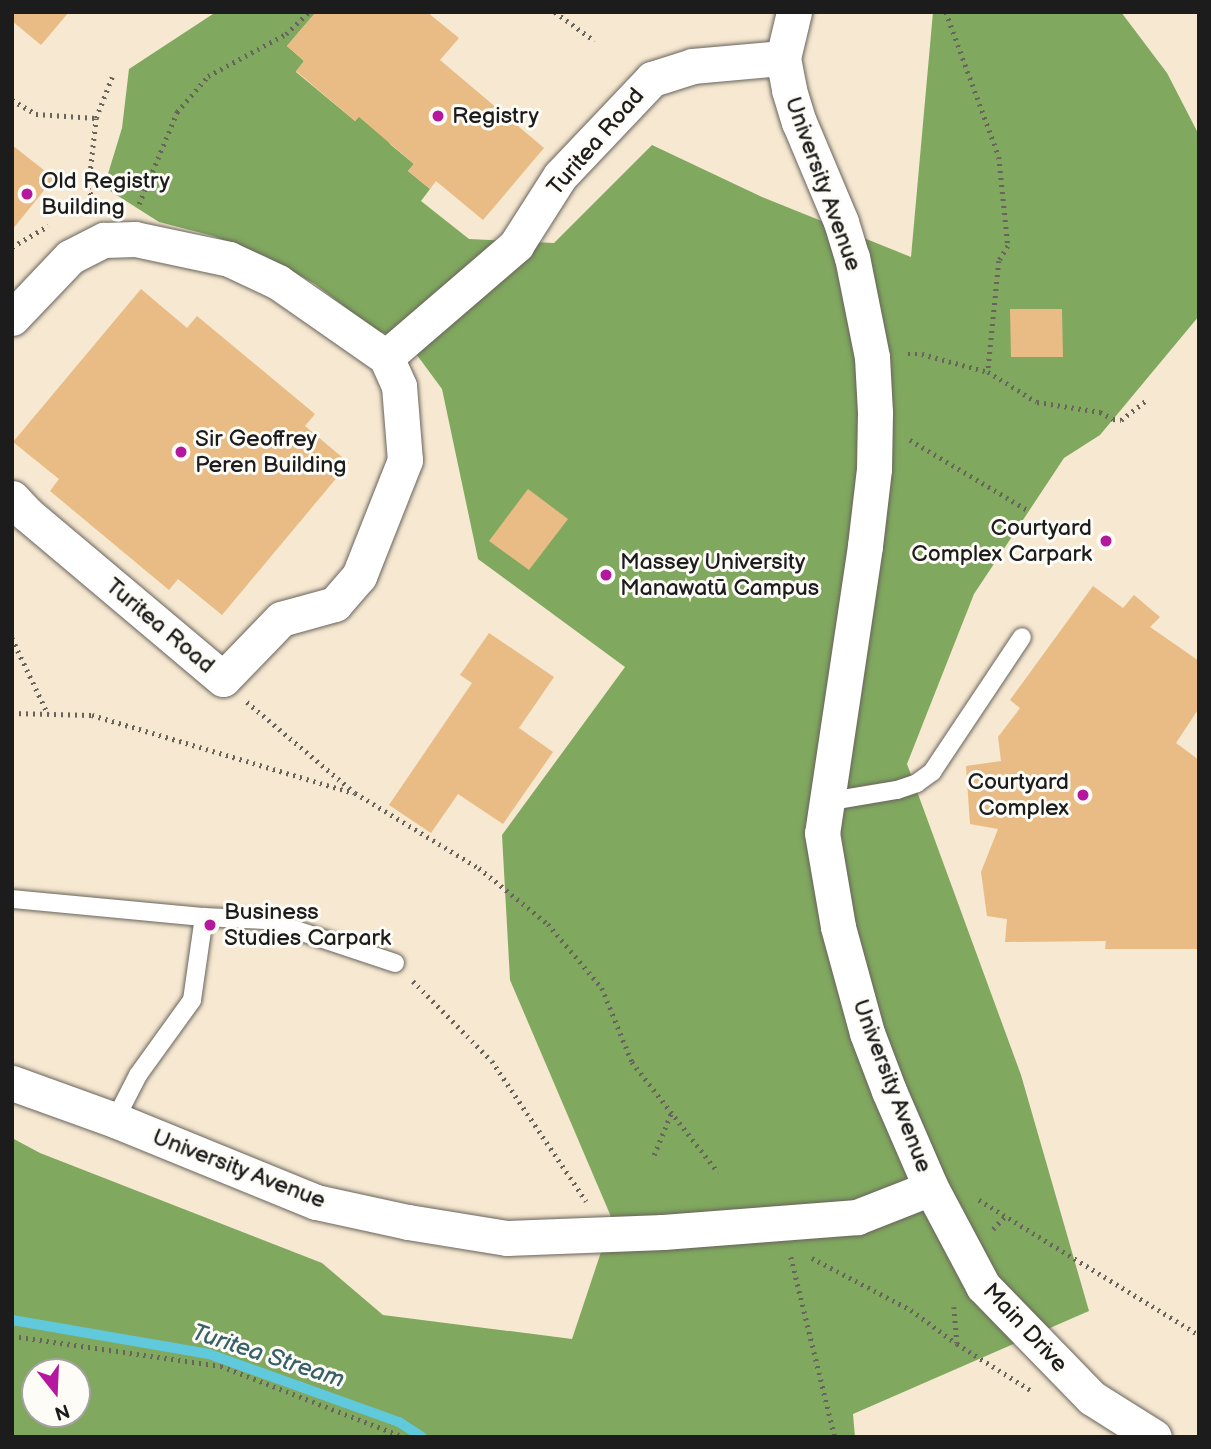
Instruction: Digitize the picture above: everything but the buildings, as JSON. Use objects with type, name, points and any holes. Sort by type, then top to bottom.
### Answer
[{"type":"street","name":"University Avenue","points":[[12,1083],[116,1120],[316,1202],[408,1223],[508,1238],[663,1232],[857,1217],[931,1188],[867,1033],[841,939],[822,833],[865,546],[874,469],[875,412],[872,357],[852,257],[841,222],[799,122],[783,58],[794,12]]},
{"type":"street","name":"Turitea Road","points":[[12,498],[27,514],[223,679],[281,619],[335,604],[359,576],[405,460],[399,386],[386,357],[516,245],[561,176],[652,79],[693,66],[783,58]]},
{"type":"street","points":[[15,309],[70,257],[119,240],[229,259],[278,282],[386,357]]},
{"type":"street","name":"Main Drive","points":[[931,1188],[983,1286],[1092,1398],[1154,1437]]},
{"type":"lane","points":[[825,802],[897,790],[917,783],[932,772],[1022,637]]},
{"type":"lane","points":[[12,899],[204,917],[267,920],[395,963]]},
{"type":"lane","points":[[116,1120],[138,1075],[192,1000],[204,917]]},
{"type":"path","points":[[112,77],[96,118],[88,190],[119,240],[137,209],[177,112],[208,76],[286,34],[309,12]]},
{"type":"path","points":[[555,12],[595,41]]},
{"type":"path","points":[[946,12],[999,157],[1008,246],[999,261],[988,372]]},
{"type":"path","points":[[12,100],[36,114],[96,118]]},
{"type":"path","points":[[899,354],[922,354],[988,372],[1037,402],[1100,412],[1121,420],[1145,401]]},
{"type":"path","points":[[904,436],[942,456],[1029,511]]},
{"type":"path","points":[[12,638],[48,714]]},
{"type":"path","points":[[223,679],[355,793],[479,868],[548,924],[602,988],[632,1062],[718,1172]]},
{"type":"path","points":[[12,713],[92,715],[355,793]]},
{"type":"path","points":[[395,963],[492,1061],[586,1201]]},
{"type":"path","points":[[654,1155],[672,1111]]},
{"type":"path","points":[[972,1193],[1004,1217],[1199,1335]]},
{"type":"path","points":[[989,1233],[1004,1217]]},
{"type":"path","points":[[835,1437],[790,1252],[821,1260],[911,1310],[1043,1400]]},
{"type":"path","points":[[12,1336],[221,1366],[404,1437]]},
{"type":"green space","points":[[216,12],[316,12],[287,46],[304,61],[296,72],[355,121],[363,111],[391,145],[414,164],[408,171],[430,189],[421,201],[469,239],[554,243],[652,145],[762,197],[911,257],[933,12],[1121,12],[1167,73],[1199,135],[1199,316],[1100,435],[1064,458],[974,594],[907,764],[1021,1075],[1089,1311],[853,1414],[855,1437],[12,1437],[12,1138],[40,1153],[322,1263],[383,1315],[572,1339],[612,1219],[510,980],[502,835],[625,667],[478,559],[442,389],[397,328],[388,334],[376,331],[315,284],[265,256],[213,236],[159,222],[104,187],[122,128],[129,69]]},
{"type":"waterway","name":"Turitea Stream","points":[[12,1320],[209,1354],[399,1422],[422,1437]]},
{"type":"place","name":"Registry","points":[[438,116]]},
{"type":"place","name":"Old Registry Building","points":[[27,194]]},
{"type":"place","name":"Sir Geoffrey Peren Building","points":[[181,452]]},
{"type":"place","name":"Courtyard Complex Carpark","points":[[1106,541]]},
{"type":"place","name":"Massey University Manawatū Campus","points":[[606,575]]},
{"type":"place","name":"Courtyard Complex","points":[[1083,795]]},
{"type":"place","name":"Business Studies Carpark","points":[[210,925]]}]
